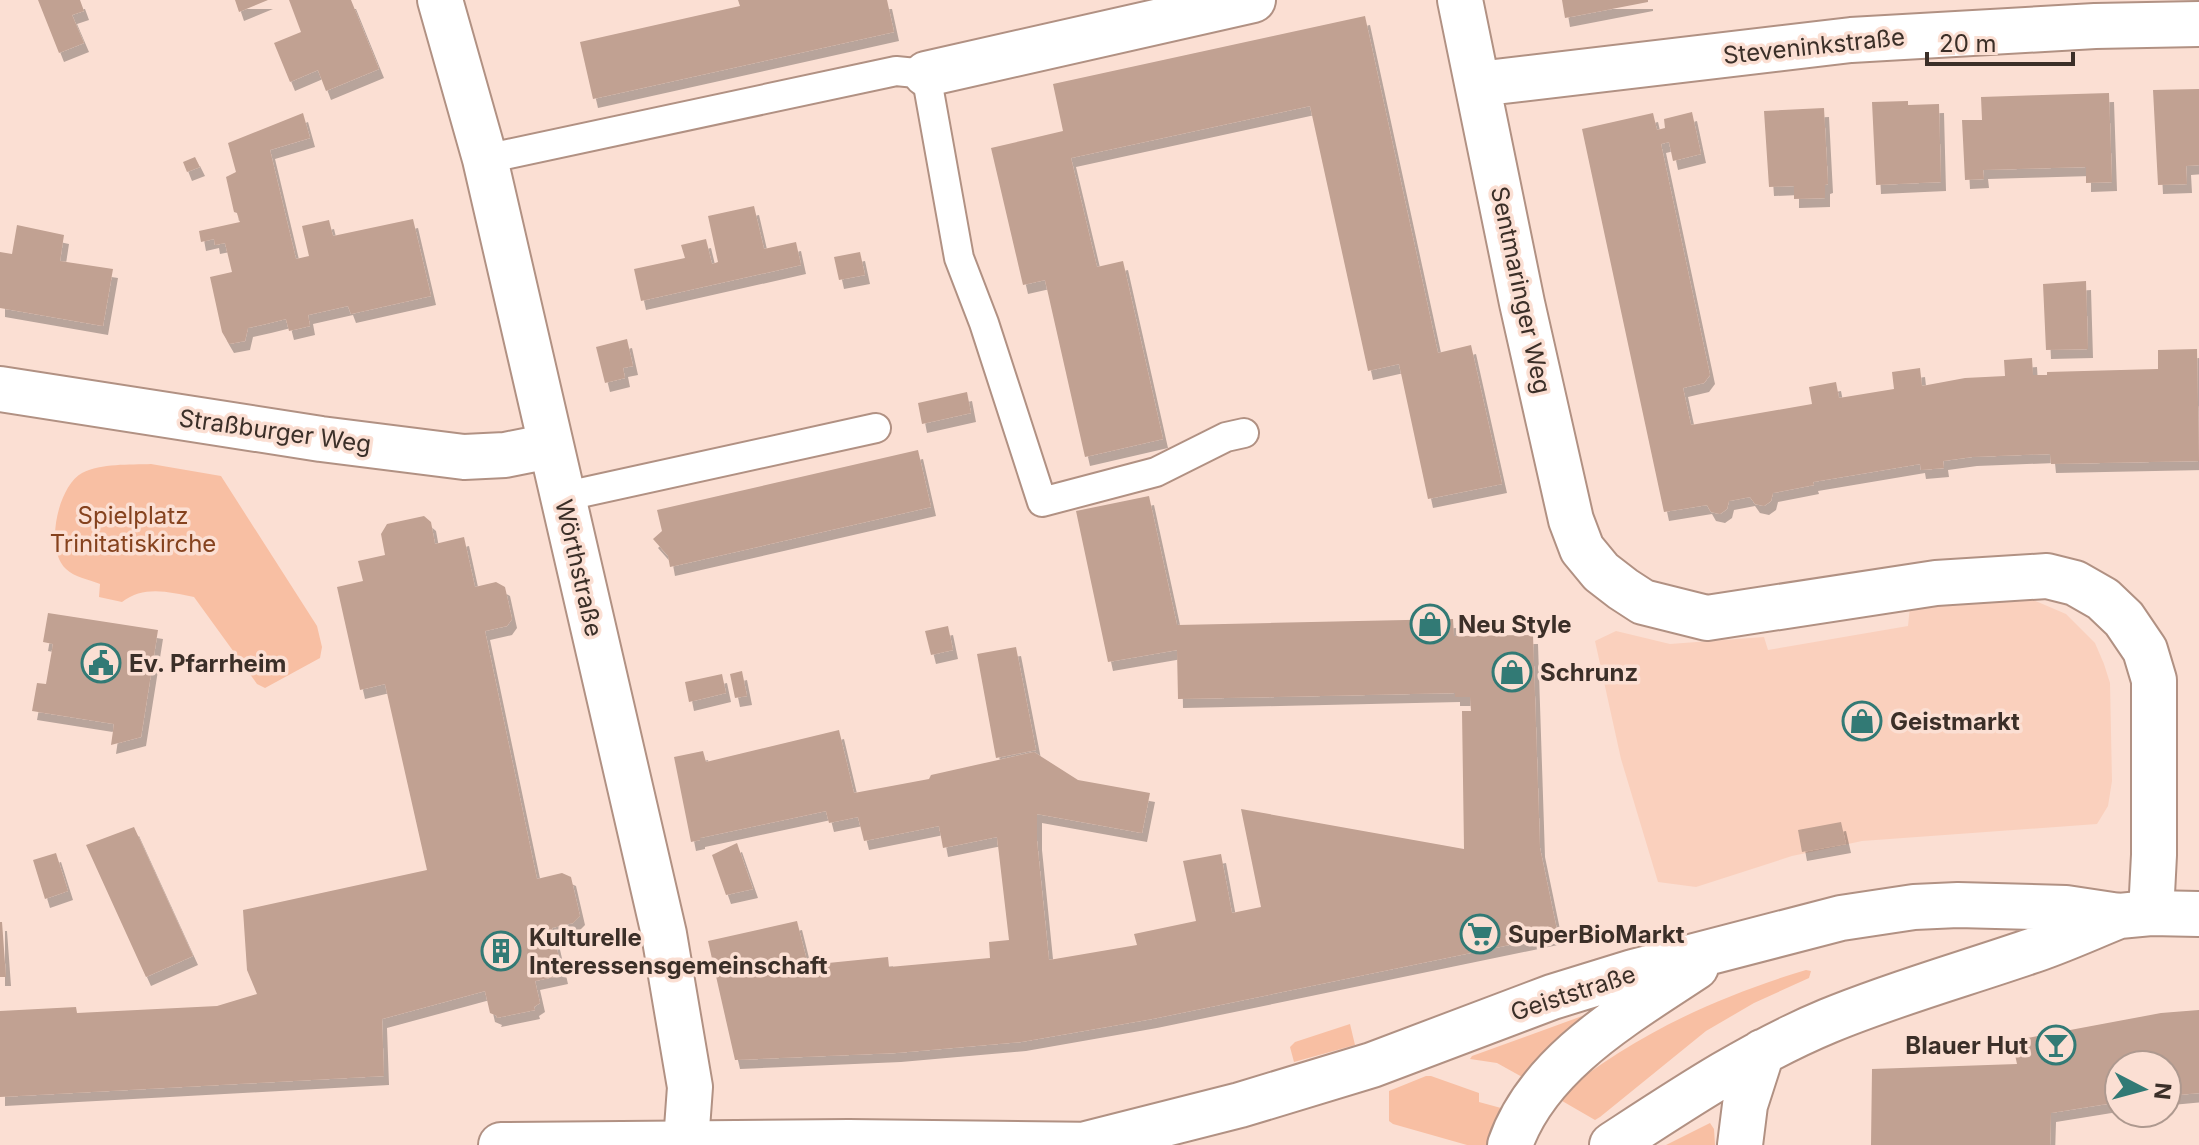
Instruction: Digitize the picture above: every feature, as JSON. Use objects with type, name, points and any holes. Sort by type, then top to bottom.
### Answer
[{"type":"street","name":"Wörthstraße","points":[[440,0],[485,159],[664,934],[690,1087],[686,1142]]},
{"type":"street","points":[[926,74],[1253,0]]},
{"type":"street","name":"Sentmaringer Weg","points":[[1460,0],[1522,303],[1571,520],[1582,549],[1601,572],[1643,602],[1707,618],[1936,583],[2047,576],[2075,583],[2103,599],[2124,619],[2145,650],[2154,680],[2154,855],[2135,914]]},
{"type":"street","name":"Steveninkstraße","points":[[1478,84],[1851,40],[2095,26],[2199,24]]},
{"type":"street","name":"Straßburger Weg","points":[[0,389],[464,457],[505,455],[550,446]]},
{"type":"street","name":"Geiststraße","points":[[501,1145],[686,1142],[1094,1144],[1357,1070],[1552,997],[1841,918],[1914,907],[1958,905],[2199,914]]},
{"type":"street","name":"Geiststraße","points":[[1612,1145],[1678,1101],[1762,1052],[1824,1023],[1891,996],[2135,914]]},
{"type":"street","points":[[1510,1145],[1529,1104],[1547,1079],[1585,1046],[1724,948]]},
{"type":"street","points":[[1740,1145],[1745,1105],[1762,1052]]},
{"type":"lane","points":[[485,159],[896,71],[926,74],[959,258],[984,323],[1042,502],[1156,472],[1226,437],[1244,433]]},
{"type":"lane","points":[[562,497],[876,428]]},
{"type":"shaded area","name":"Geistmarkt","points":[[2026,597],[2066,614],[2095,643],[2110,683],[2112,781],[2108,806],[2097,824],[1862,841],[1792,856],[1696,887],[1658,882],[1621,759],[1595,641],[1616,631],[1670,644],[1764,637],[1768,650],[1908,626],[1910,607]]},
{"type":"green space","name":"Spielplatz Trinitatiskirche","points":[[151,464],[221,476],[317,626],[322,647],[320,658],[265,688],[257,684],[194,597],[157,591],[139,593],[122,602],[99,597],[100,584],[66,569],[59,560],[55,533],[61,504],[74,480],[82,473],[98,468]]},
{"type":"green space","points":[[1806,970],[1811,971],[1809,978],[1754,1003],[1706,1031],[1595,1120],[1557,1098],[1613,1056],[1675,1021],[1740,993]]},
{"type":"green space","points":[[1588,1015],[1524,1078],[1497,1063],[1470,1059],[1472,1056]]},
{"type":"green space","points":[[1350,1024],[1355,1045],[1294,1062],[1290,1047],[1295,1042]]},
{"type":"green space","points":[[1426,1076],[1479,1093],[1479,1102],[1501,1108],[1492,1145],[1467,1145],[1389,1121],[1389,1091]]},
{"type":"green space","points":[[1710,1123],[1714,1129],[1715,1145],[1666,1145]]},
{"type":"building","points":[[38,0],[80,0],[84,11],[72,15],[84,43],[59,53]]},
{"type":"building","points":[[235,0],[268,0],[239,12]]},
{"type":"building","points":[[289,0],[351,0],[379,69],[326,91],[318,70],[290,82],[274,43],[301,32]]},
{"type":"building","points":[[738,0],[887,0],[894,32],[593,99],[580,42],[740,6]]},
{"type":"building","points":[[1562,0],[1648,0],[1648,2],[1565,18]]},
{"type":"building","points":[[1365,16],[1438,353],[1471,345],[1502,484],[1428,499],[1399,364],[1368,371],[1310,106],[1071,158],[1097,267],[1123,261],[1163,439],[1085,457],[1045,280],[1023,285],[991,148],[1063,131],[1053,84]]},
{"type":"building","points":[[2199,89],[2199,165],[2186,166],[2187,184],[2158,185],[2153,90]]},
{"type":"building","points":[[2109,93],[2112,182],[2086,183],[2086,167],[1983,170],[1984,179],[1965,180],[1962,120],[1982,120],[1981,97]]},
{"type":"building","points":[[1908,101],[1908,105],[1939,104],[1941,182],[1876,185],[1872,102]]},
{"type":"building","points":[[1824,108],[1828,184],[1825,185],[1825,198],[1794,199],[1794,186],[1769,187],[1764,111]]},
{"type":"building","points":[[1692,112],[1701,154],[1673,161],[1669,142],[1661,144],[1710,375],[1704,383],[1683,388],[1691,425],[1812,404],[1809,387],[1836,382],[1839,398],[1894,389],[1892,372],[1920,368],[1922,386],[1965,378],[2005,376],[2004,360],[2032,358],[2033,375],[2158,369],[2158,350],[2197,349],[2199,461],[2051,464],[2050,454],[1972,457],[1943,461],[1944,468],[1921,470],[1920,464],[1813,482],[1814,485],[1773,493],[1771,501],[1764,506],[1755,504],[1750,497],[1729,501],[1727,509],[1720,514],[1711,512],[1707,505],[1664,512],[1582,129],[1653,113],[1657,130],[1665,128],[1664,119]]},
{"type":"building","points":[[303,113],[310,138],[270,150],[296,259],[309,256],[302,226],[329,220],[333,236],[413,219],[431,296],[351,314],[348,306],[308,315],[310,326],[289,331],[286,319],[248,328],[245,341],[229,344],[222,332],[210,277],[232,272],[225,243],[215,245],[214,239],[201,242],[199,231],[240,222],[234,212],[226,177],[236,172],[228,143]]},
{"type":"building","points":[[195,157],[200,167],[187,172],[183,162]]},
{"type":"building","points":[[754,206],[764,249],[796,242],[801,265],[641,301],[634,269],[685,258],[681,245],[706,239],[712,264],[718,262],[708,216]]},
{"type":"building","points":[[17,225],[64,235],[60,261],[113,269],[103,326],[0,308],[0,252],[12,254]]},
{"type":"building","points":[[860,252],[865,275],[839,280],[834,257]]},
{"type":"building","points":[[2086,281],[2088,349],[2046,350],[2043,284]]},
{"type":"building","points":[[627,339],[633,366],[623,368],[625,378],[605,383],[596,347]]},
{"type":"building","points":[[967,392],[971,413],[922,424],[918,403]]},
{"type":"building","points":[[918,450],[931,507],[670,567],[668,556],[653,539],[662,531],[657,510]]},
{"type":"building","points":[[1149,496],[1177,625],[1453,619],[1454,636],[1533,635],[1540,848],[1558,935],[1152,1019],[1021,1042],[896,1053],[735,1060],[708,941],[797,921],[808,965],[888,957],[889,967],[990,958],[989,942],[1009,940],[997,837],[943,848],[939,826],[864,841],[858,817],[829,823],[826,811],[691,842],[674,757],[703,751],[706,762],[839,730],[854,793],[929,779],[931,775],[1034,752],[1078,780],[1150,793],[1142,833],[1037,814],[1049,960],[1137,945],[1134,934],[1196,921],[1183,861],[1221,854],[1232,913],[1261,907],[1241,809],[1464,849],[1462,711],[1471,711],[1470,697],[1455,697],[1455,693],[1178,699],[1177,650],[1108,662],[1076,511]]},
{"type":"building","points":[[424,516],[431,522],[435,544],[464,537],[475,587],[496,582],[505,587],[512,619],[507,626],[485,631],[537,879],[562,873],[571,877],[580,916],[573,923],[552,928],[563,975],[535,981],[540,1003],[534,1007],[535,1010],[496,1018],[490,1013],[485,991],[382,1019],[384,1076],[0,1097],[0,1011],[76,1007],[77,1013],[217,1006],[257,994],[247,970],[243,910],[427,870],[385,684],[360,690],[337,587],[363,581],[358,561],[385,555],[381,534],[387,524]]},
{"type":"building","name":"Ev. Pfarrheim","points":[[48,613],[158,630],[141,737],[111,745],[114,724],[32,711],[37,683],[46,684],[53,644],[43,642]]},
{"type":"building","points":[[948,626],[953,650],[931,655],[925,631]]},
{"type":"building","points":[[1016,647],[1036,750],[996,758],[977,654]]},
{"type":"building","points":[[742,671],[747,696],[735,698],[730,674]]},
{"type":"building","points":[[722,674],[726,693],[689,702],[685,682]]},
{"type":"building","points":[[1841,822],[1846,844],[1802,852],[1798,830]]},
{"type":"building","points":[[134,827],[193,956],[146,977],[86,845]]},
{"type":"building","points":[[737,843],[753,889],[726,895],[712,855]]},
{"type":"building","points":[[56,853],[68,891],[45,899],[33,860]]},
{"type":"building","points":[[2,922],[6,977],[0,977]]},
{"type":"building","points":[[2199,1010],[2199,1093],[2183,1094],[2183,1049],[2103,1049],[2103,1105],[2051,1113],[2050,1145],[1871,1145],[1872,1069],[2017,1064],[2012,1041],[2161,1013]]},
{"type":"place","name":"Neu Style","points":[[1430,624]]},
{"type":"place","name":"Ev. Pfarrheim","points":[[101,663]]},
{"type":"place","name":"Schrunz","points":[[1512,672]]},
{"type":"place","name":"Geistmarkt","points":[[1862,721]]},
{"type":"place","name":"SuperBioMarkt","points":[[1480,934]]},
{"type":"place","name":"Kulturelle Interessensgemeinschaft","points":[[501,951]]},
{"type":"place","name":"Blauer Hut","points":[[2056,1045]]}]
